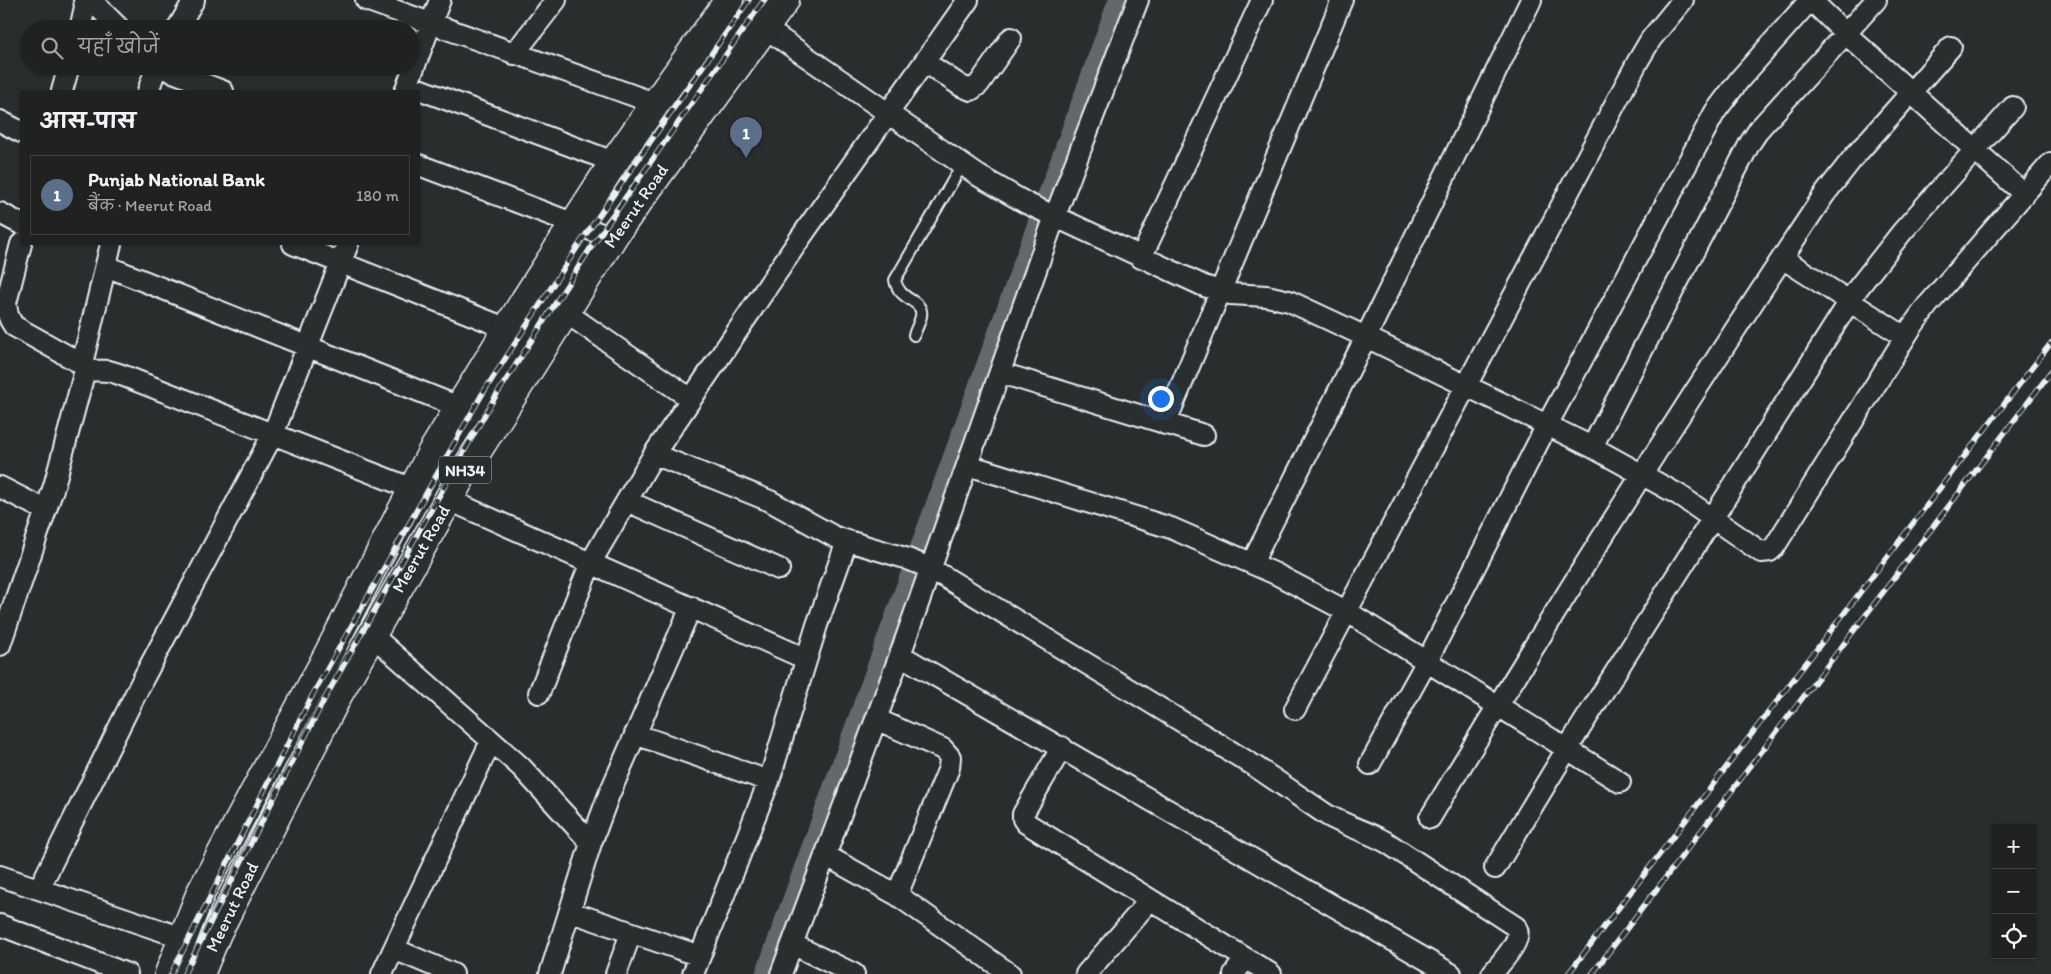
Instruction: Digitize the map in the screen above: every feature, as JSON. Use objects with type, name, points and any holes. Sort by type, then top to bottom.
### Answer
[{"type":"highway","name":"Meerut Road","points":[[169,974],[202,892],[413,489],[459,407],[614,162],[729,0]]},
{"type":"highway","name":"Meerut Road","points":[[200,974],[217,933],[339,693],[449,500],[612,238],[785,0]]},
{"type":"street","points":[[82,20],[85,7],[84,0]]},
{"type":"street","points":[[91,0],[111,20]]},
{"type":"street","points":[[182,20],[194,0]]},
{"type":"street","points":[[366,0],[657,104]]},
{"type":"street","points":[[420,53],[440,0]]},
{"type":"street","points":[[514,54],[556,0]]},
{"type":"street","points":[[539,693],[591,562],[654,454],[801,237],[968,0]]},
{"type":"street","points":[[781,974],[900,655],[919,563],[968,466],[1001,373],[1052,215],[1138,0]]},
{"type":"street","points":[[1141,258],[1262,0]]},
{"type":"street","points":[[1165,424],[1342,0]]},
{"type":"street","points":[[1252,563],[1366,338],[1531,0]]},
{"type":"street","points":[[1295,709],[1638,62],[1651,39],[1683,0]]},
{"type":"street","points":[[1370,764],[1427,661],[1547,425],[1715,112],[1740,79],[1811,0],[1846,34],[2024,194]]},
{"type":"street","points":[[1592,447],[1750,142],[1760,128],[1876,0]]},
{"type":"street","points":[[765,28],[962,165],[1026,203],[1141,258],[1220,292],[1277,297],[1289,301],[1592,447],[1679,495],[1754,549],[1761,552],[1770,551],[1905,337],[1937,293],[2051,163]]},
{"type":"street","points":[[925,62],[961,86],[971,90],[979,84],[1011,38]]},
{"type":"street","points":[[1430,818],[1497,705],[1642,474],[1782,258],[1838,176],[1951,48]]},
{"type":"street","points":[[62,90],[67,75]]},
{"type":"street","points":[[148,90],[154,75]]},
{"type":"street","points":[[181,75],[220,90]]},
{"type":"street","points":[[407,88],[412,75]]},
{"type":"street","points":[[420,93],[614,162]]},
{"type":"street","points":[[1495,868],[1567,749],[1850,302],[1887,249],[2013,107]]},
{"type":"street","points":[[0,120],[20,131]]},
{"type":"street","points":[[420,166],[612,238]]},
{"type":"street","points":[[0,213],[20,223]]},
{"type":"street","points":[[21,245],[6,303],[7,313],[5,317],[14,326],[83,367],[119,374],[413,489]]},
{"type":"street","points":[[0,645],[45,510],[83,367],[111,245]]},
{"type":"street","points":[[298,245],[344,253],[508,329]]},
{"type":"street","points":[[39,889],[144,677],[273,434],[344,253]]},
{"type":"street","points":[[1782,258],[1905,337]]},
{"type":"street","points":[[106,266],[459,407]]},
{"type":"street","points":[[565,312],[691,399]]},
{"type":"street","points":[[1001,373],[1204,435]]},
{"type":"street","points":[[654,454],[763,498],[829,534],[919,563],[1253,765],[1327,815],[1386,842],[1516,927],[1519,931],[1518,939],[1492,974]]},
{"type":"street","points":[[968,466],[1171,528],[1252,563],[1346,611],[1620,782]]},
{"type":"street","points":[[0,487],[45,510]]},
{"type":"street","points":[[449,500],[806,659]]},
{"type":"street","points":[[627,501],[779,569]]},
{"type":"street","points":[[570,912],[631,933],[697,965],[769,781],[806,659],[847,541]]},
{"type":"street","points":[[550,974],[591,843],[619,769],[691,607]]},
{"type":"street","points":[[372,635],[544,790],[591,843]]},
{"type":"street","points":[[900,655],[1451,974]]},
{"type":"street","points":[[876,719],[942,749],[950,757],[949,768],[897,895]]},
{"type":"street","points":[[634,734],[769,781]]},
{"type":"street","points":[[382,974],[491,741]]},
{"type":"street","points":[[1062,748],[1025,809],[1023,819],[1034,828],[1150,900],[1239,966],[1271,974]]},
{"type":"street","points":[[825,855],[897,895],[1010,974]]},
{"type":"street","points":[[0,876],[183,938]]},
{"type":"street","points":[[1086,974],[1150,900]]},
{"type":"street","points":[[0,925],[127,974]]},
{"type":"street","points":[[616,974],[631,933]]},
{"type":"street","points":[[792,944],[854,974]]},
{"type":"street","points":[[394,949],[453,974]]},
{"type":"lane","points":[[914,335],[921,316],[921,309],[917,303],[901,294],[896,287],[895,280],[962,165]]},
{"type":"waterway","points":[[765,974],[1118,0]]},
{"type":"railway","points":[[171,974],[313,694],[481,396],[582,240],[749,0]]},
{"type":"railway","points":[[184,974],[324,700],[492,402],[592,246],[764,0]]},
{"type":"railway","points":[[1568,974],[2051,343]]},
{"type":"railway","points":[[1592,974],[2051,372]]},
{"type":"place","name":"Punjab National Bank","points":[[746,158]]}]
